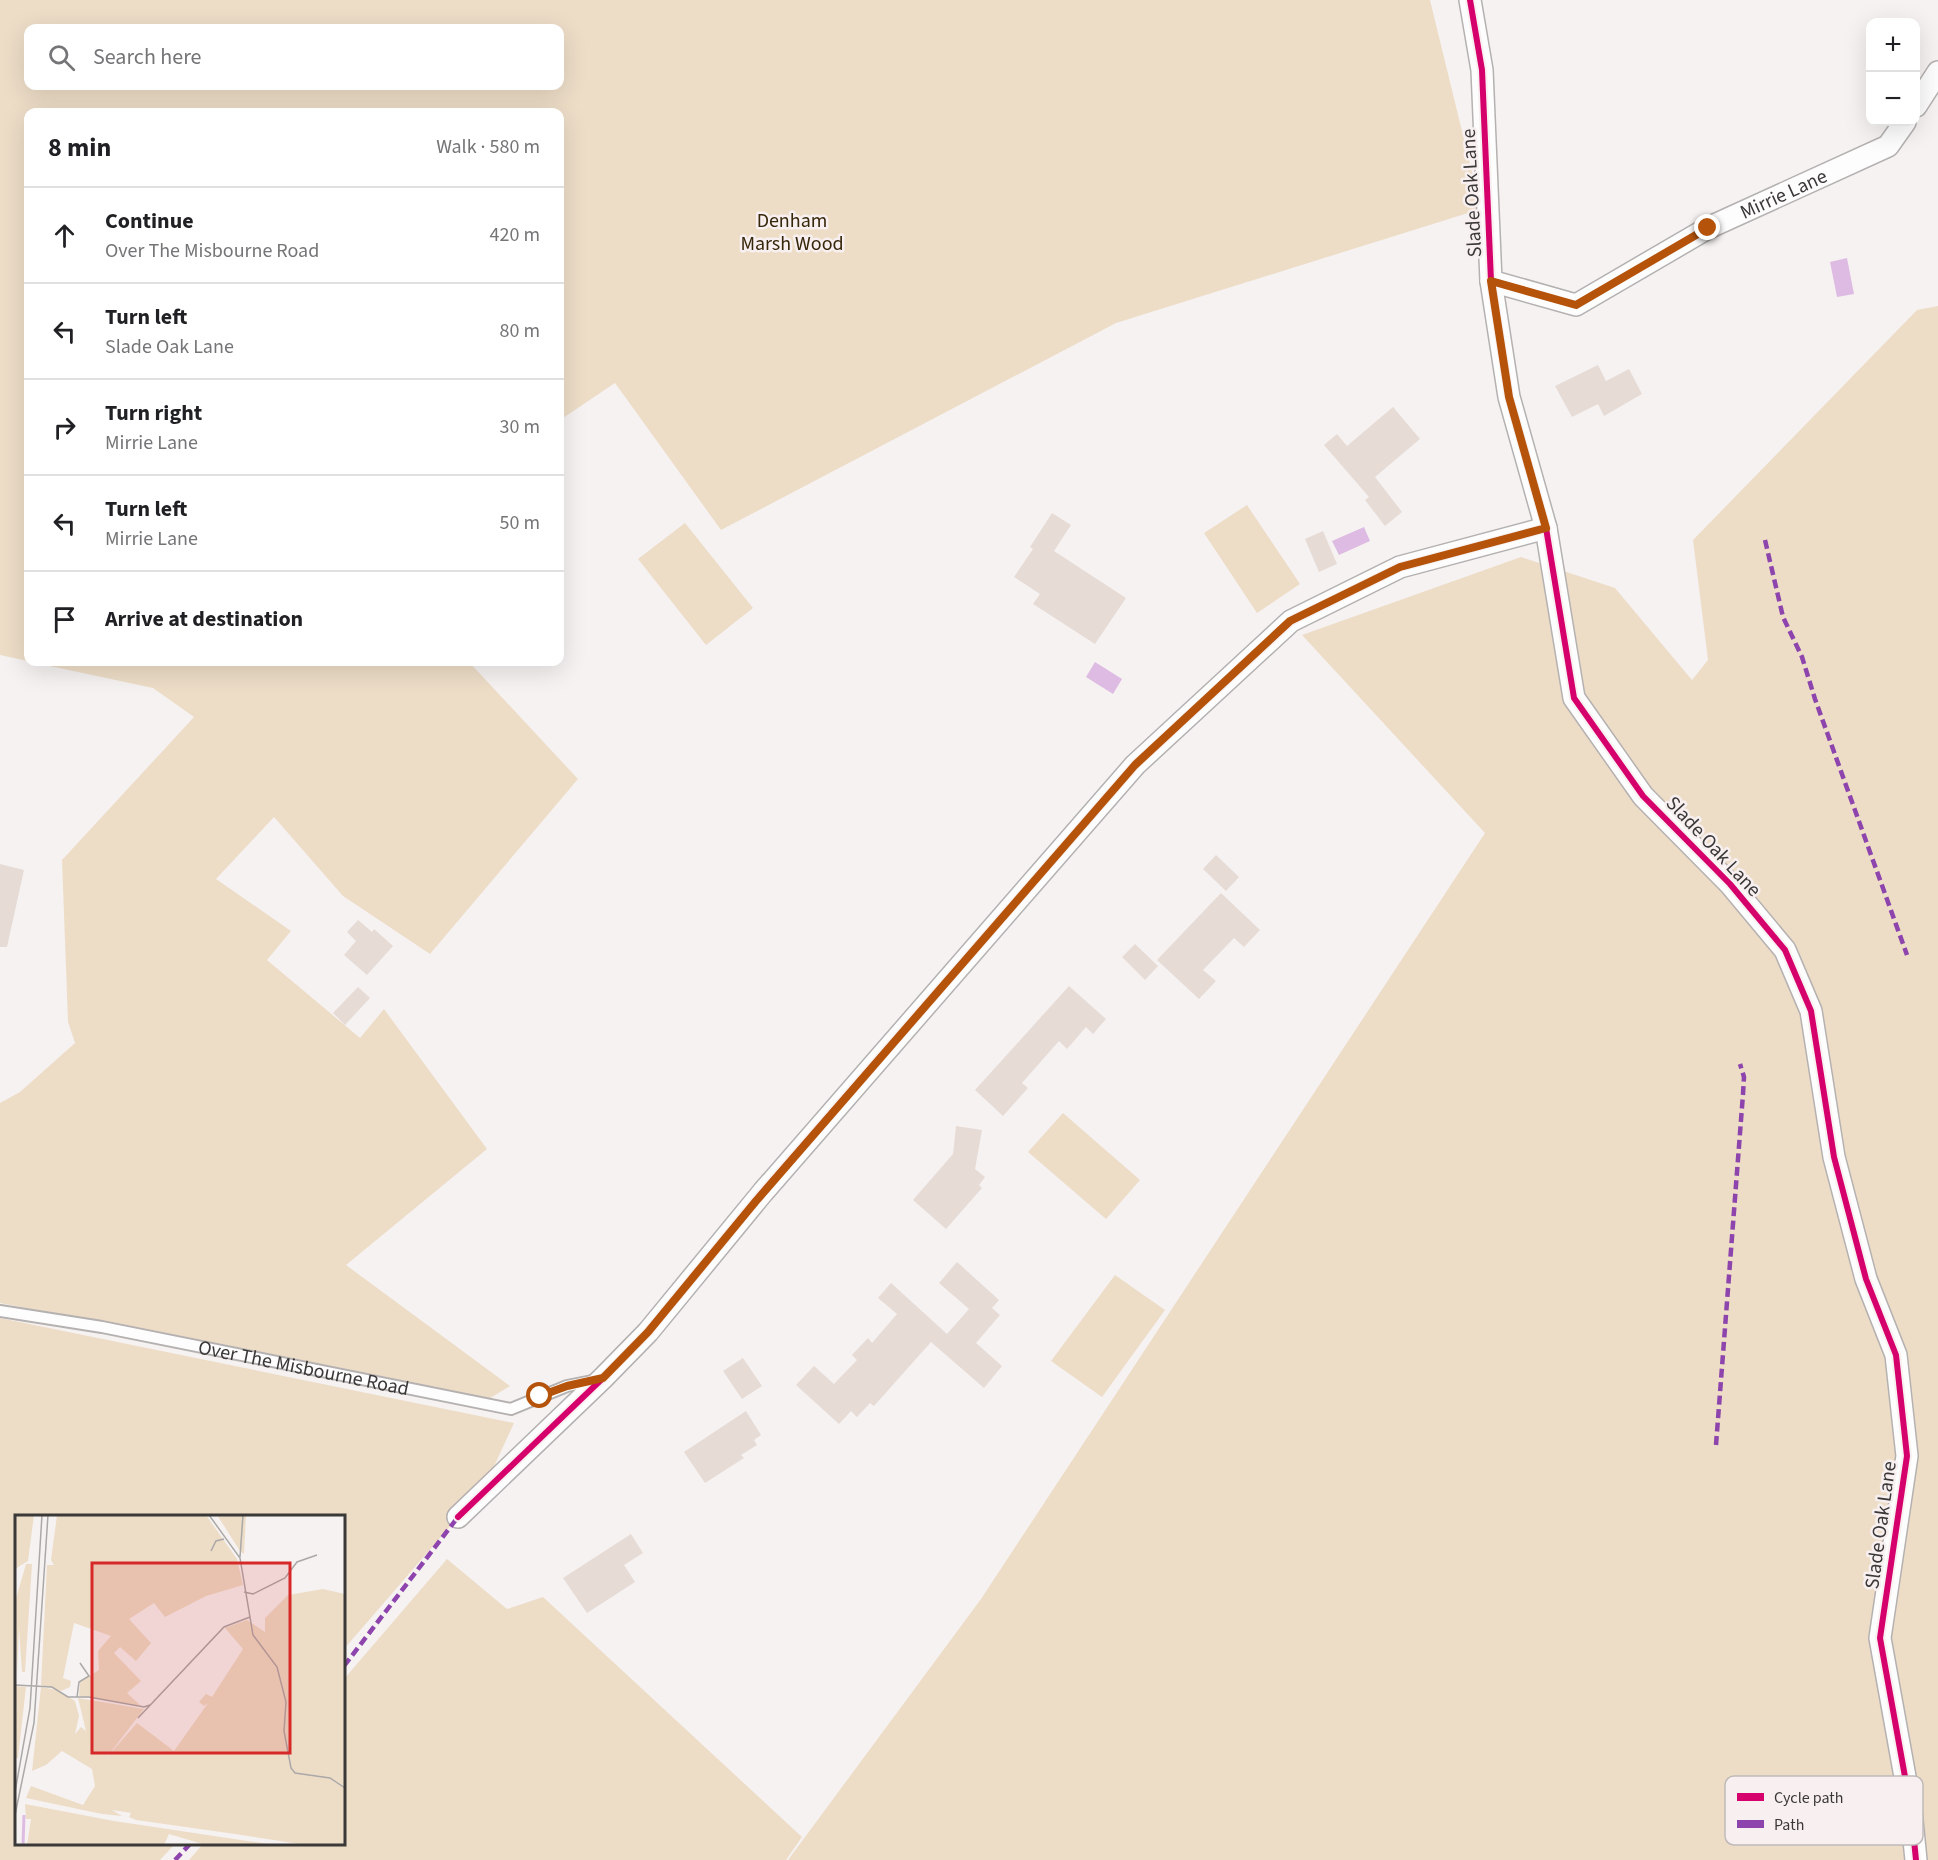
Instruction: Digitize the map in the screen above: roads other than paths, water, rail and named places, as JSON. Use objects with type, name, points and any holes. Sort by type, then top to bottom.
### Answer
[{"type":"street","name":"Slade Oak Lane","points":[[1470,0],[1482,70],[1491,281],[1509,397],[1546,528],[1574,698],[1643,796],[1730,884],[1785,950],[1811,1011],[1833,1157],[1866,1279],[1896,1354],[1907,1456],[1880,1638],[1905,1776]]},
{"type":"street","points":[[1920,100],[1938,72]]},
{"type":"street","name":"Mirrie Lane","points":[[1491,281],[1576,305],[1708,228],[1888,146],[1902,126]]},
{"type":"street","points":[[458,1517],[648,1332],[756,1201],[1135,765],[1290,621],[1400,567],[1546,528]]},
{"type":"street","name":"Slade Oak Lane","points":[[1914,1845],[1916,1860]]},
{"type":"lane","name":"Over The Misbourne Road","points":[[0,1311],[102,1327],[511,1409],[567,1386],[603,1378]]},
{"type":"park label","name":"Denham Marsh Wood","points":[[792,232]]}]
